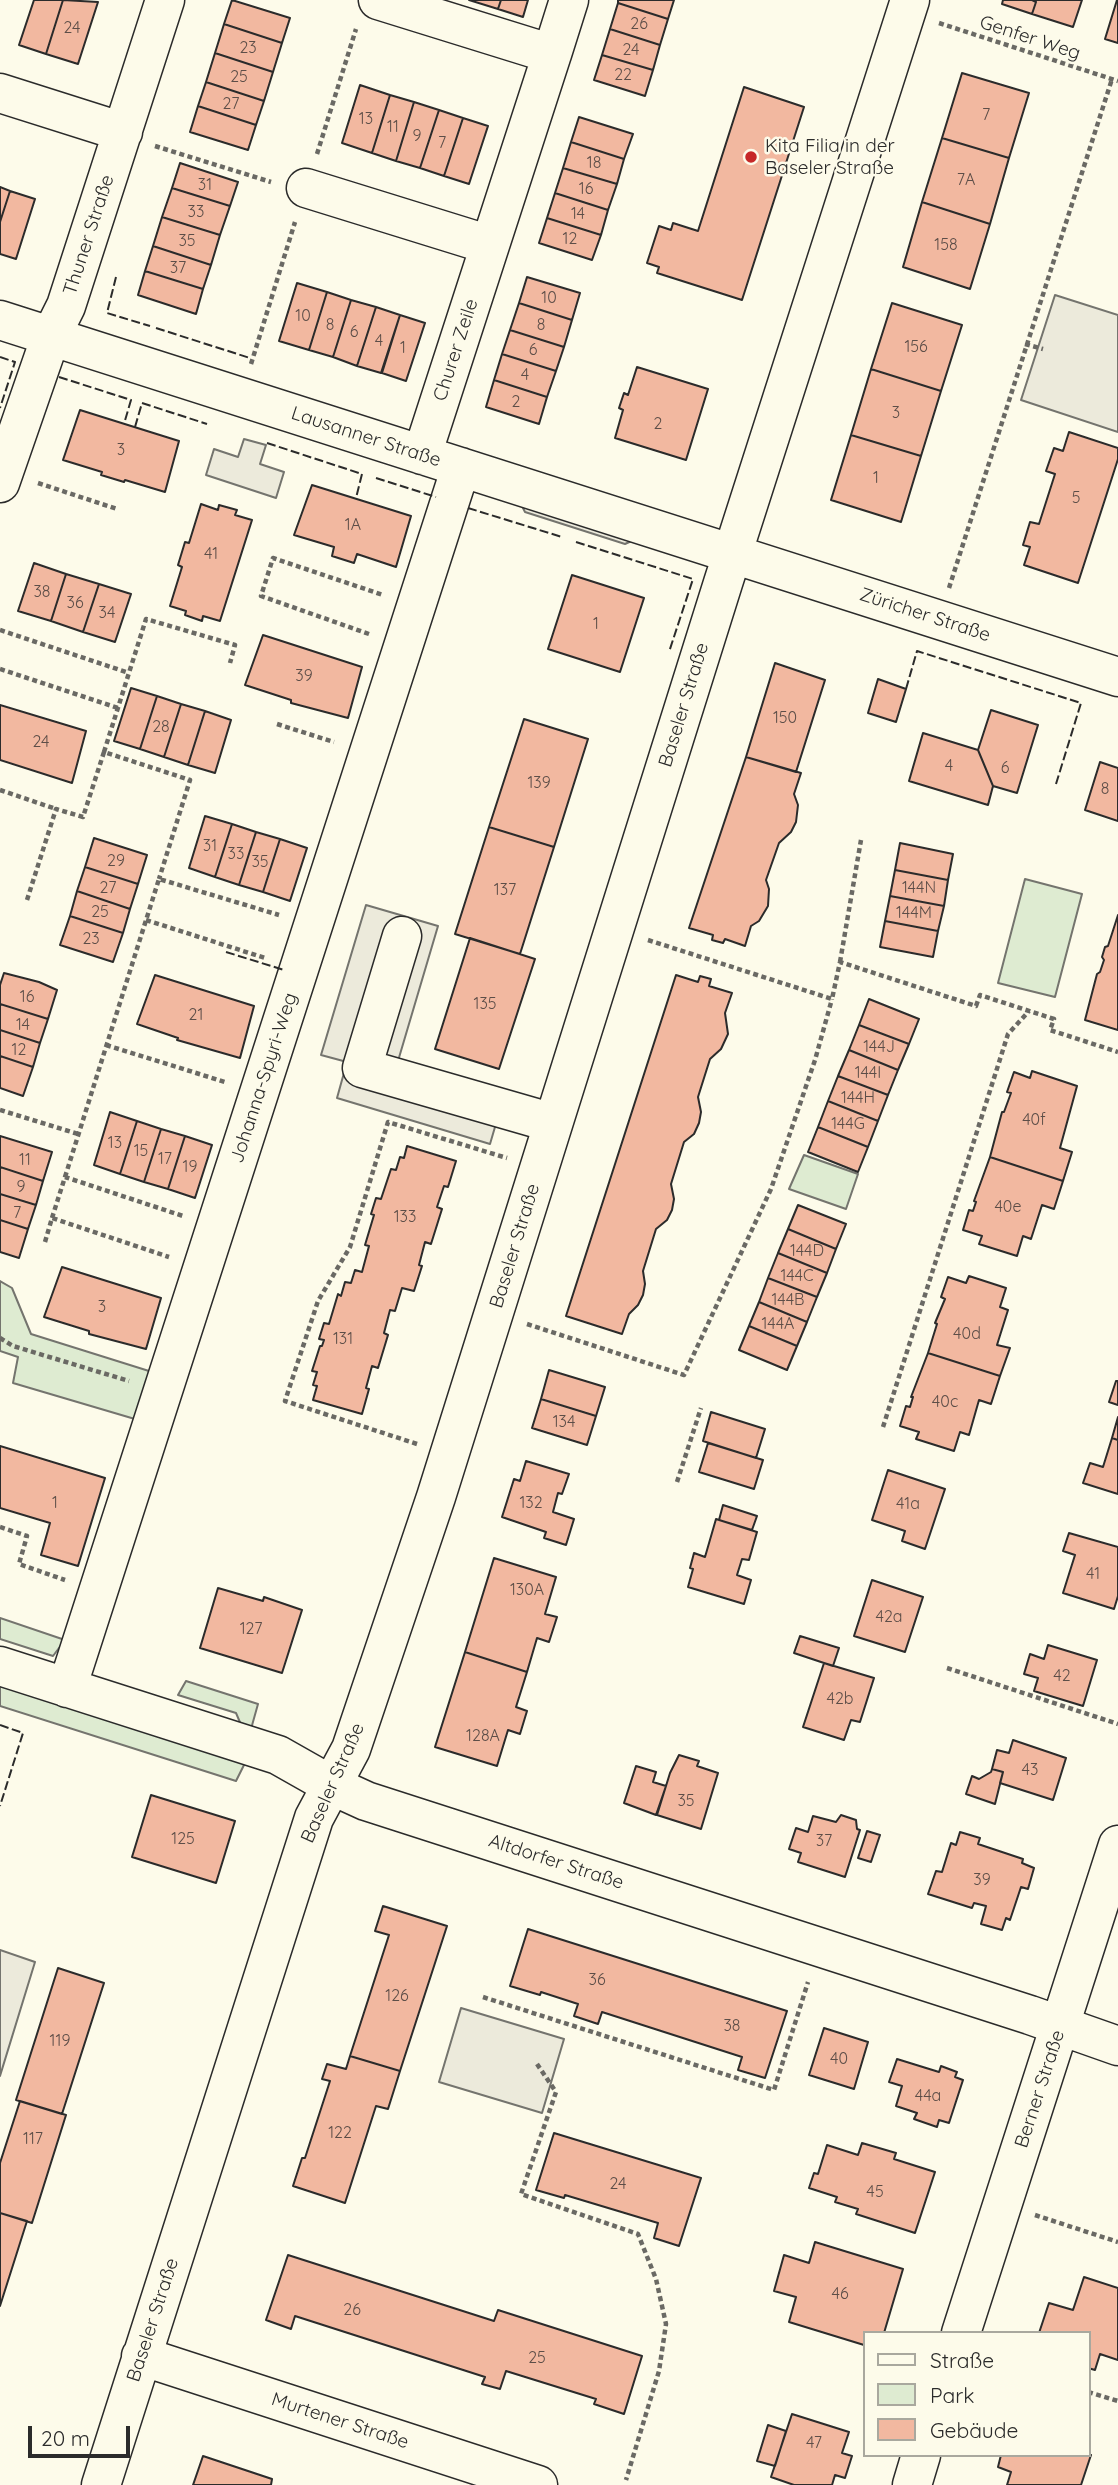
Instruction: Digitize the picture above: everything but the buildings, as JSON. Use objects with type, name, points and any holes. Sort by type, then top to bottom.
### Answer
[{"type":"street","name":"Thuner Straße","points":[[2,478],[51,336],[138,139],[165,0]]},
{"type":"street","name":"Churer Zeile","points":[[422,455],[569,0]]},
{"type":"street","name":"Baseler Straße","points":[[101,2485],[314,1818],[351,1749],[427,1523],[732,554],[922,11]]},
{"type":"street","points":[[368,13],[552,54]]},
{"type":"street","points":[[0,93],[138,139]]},
{"type":"street","points":[[305,190],[490,245]]},
{"type":"street","name":"Lausanner Straße","points":[[0,320],[732,554]]},
{"type":"street","name":"Johanna-Spyri-Weg","points":[[68,1688],[461,467]]},
{"type":"street","name":"Züricher Straße","points":[[732,554],[1118,677]]},
{"type":"street","points":[[402,936],[362,1068],[553,1123]]},
{"type":"street","name":"Altdorfer Straße","points":[[0,1666],[278,1755],[331,1785],[379,1805],[1030,2015],[1118,2046]]},
{"type":"street","name":"Berner Straße","points":[[962,2331],[1118,1845]]},
{"type":"street","name":"Murtener Straße","points":[[141,2356],[538,2485]]},
{"type":"street","points":[[912,2485],[920,2457]]},
{"type":"path","name":"Genfer Weg","points":[[922,11],[1115,80]]},
{"type":"path","points":[[250,365],[305,190],[368,13]]},
{"type":"path","points":[[949,589],[1025,344],[1115,80]]},
{"type":"path","points":[[138,139],[305,190]]},
{"type":"path","points":[[1025,344],[1043,349]]},
{"type":"path","points":[[2,478],[117,509]]},
{"type":"path","points":[[403,646],[261,596],[273,558],[416,606]]},
{"type":"path","points":[[0,790],[82,817],[146,619],[235,645],[230,663]]},
{"type":"path","points":[[0,630],[129,673]]},
{"type":"path","points":[[0,669],[118,708]]},
{"type":"path","points":[[277,724],[369,753]]},
{"type":"path","points":[[45,1242],[190,780],[104,752]]},
{"type":"path","points":[[27,900],[56,809]]},
{"type":"path","points":[[523,1323],[684,1375],[771,1189],[815,1060],[840,962],[862,840]]},
{"type":"path","points":[[159,878],[313,926]]},
{"type":"path","points":[[146,920],[299,968]]},
{"type":"path","points":[[644,939],[832,999]]},
{"type":"path","points":[[840,962],[976,1006],[980,995],[1054,1019],[1051,1030],[1118,1052]]},
{"type":"path","points":[[883,1427],[1008,1034],[1029,1011]]},
{"type":"path","points":[[106,1045],[259,1093]]},
{"type":"path","points":[[0,1110],[78,1134]]},
{"type":"path","points":[[420,1445],[285,1401],[318,1301],[350,1247],[388,1122],[511,1159]]},
{"type":"path","points":[[65,1177],[216,1227]]},
{"type":"path","points":[[52,1218],[203,1268]]},
{"type":"path","points":[[0,1338],[13,1346],[163,1391]]},
{"type":"path","points":[[677,1482],[701,1408]]},
{"type":"path","points":[[0,1527],[27,1536],[19,1564],[99,1591]]},
{"type":"path","points":[[947,1668],[1118,1724]]},
{"type":"path","points":[[483,1997],[774,2090],[811,1975]]},
{"type":"path","points":[[537,2064],[556,2092],[521,2194],[638,2234],[656,2279],[666,2324],[659,2371],[626,2480]]},
{"type":"path","points":[[1033,2215],[1118,2242]]},
{"type":"path","points":[[1090,2393],[1118,2401]]},
{"type":"green space","points":[[1025,879],[1082,894],[1055,997],[998,983]]},
{"type":"green space","points":[[804,1155],[858,1174],[846,1209],[789,1189]]},
{"type":"green space","points":[[0,1281],[12,1288],[31,1334],[149,1371],[145,1422],[13,1383],[18,1357],[0,1351]]},
{"type":"green space","points":[[0,1618],[65,1640],[53,1656],[0,1639]]},
{"type":"green space","points":[[186,1681],[258,1704],[251,1729],[242,1727],[236,1713],[178,1695]]},
{"type":"green space","points":[[0,1685],[245,1763],[236,1781],[0,1706]]},
{"type":"shaded area","points":[[1055,295],[1118,315],[1118,432],[1021,400]]},
{"type":"shaded area","points":[[244,439],[266,445],[260,464],[284,472],[276,498],[206,475],[214,449],[238,457]]},
{"type":"shaded area","points":[[519,500],[638,538],[625,544],[525,512]]},
{"type":"shaded area","points":[[366,905],[438,926],[398,1061],[505,1093],[490,1144],[337,1098],[347,1062],[321,1055]]},
{"type":"shaded area","points":[[0,1950],[35,1962],[0,2076]]},
{"type":"shaded area","points":[[461,2008],[564,2039],[542,2113],[439,2082]]},
{"type":"fence","points":[[116,277],[107,313],[150,326]]},
{"type":"fence","points":[[156,328],[250,358]]},
{"type":"fence","points":[[0,357],[15,362],[0,408]]},
{"type":"fence","points":[[59,377],[131,400],[124,424]]},
{"type":"fence","points":[[135,427],[142,403],[207,424]]},
{"type":"fence","points":[[267,443],[362,474],[356,498]]},
{"type":"fence","points":[[376,478],[436,497]]},
{"type":"fence","points":[[468,508],[562,537]]},
{"type":"fence","points":[[576,542],[693,579],[669,652]]},
{"type":"fence","points":[[906,689],[917,651],[1081,703],[1056,784]]},
{"type":"fence","points":[[226,952],[284,970]]},
{"type":"fence","points":[[0,1725],[23,1733],[0,1806]]},
{"type":"place","name":"Kita Filia in der Baseler Straße","points":[[751,157]]}]
